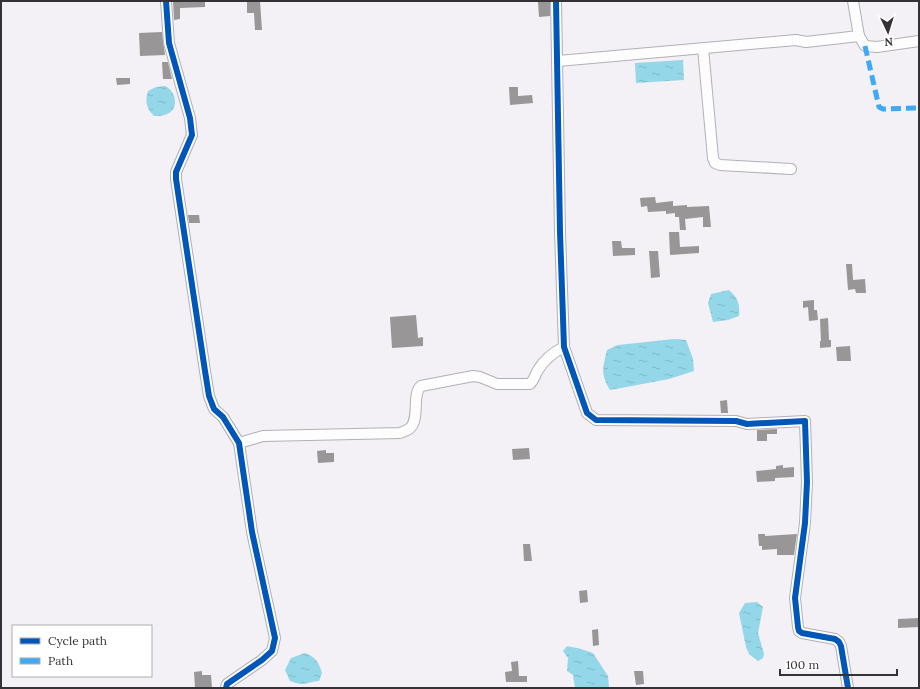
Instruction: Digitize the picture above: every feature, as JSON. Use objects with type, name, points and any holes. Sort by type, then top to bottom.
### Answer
[{"type":"street","points":[[166,1],[169,43],[190,118],[192,135],[176,172],[176,179],[192,279],[199,337],[210,396],[214,409],[223,417],[239,443],[252,532],[275,638],[272,651],[262,660],[227,684],[226,688]]},
{"type":"street","points":[[556,1],[560,232],[564,347],[587,413],[596,420],[736,421],[747,424],[805,422],[807,482],[805,523],[795,598],[798,627],[799,631],[802,633],[839,642],[842,646],[848,688]]},
{"type":"street","points":[[853,1],[860,36],[866,46],[877,47],[919,41]]},
{"type":"street","points":[[558,61],[796,40],[806,42],[860,36]]},
{"type":"street","points":[[703,48],[713,158],[715,163],[720,165],[791,169]]},
{"type":"street","points":[[239,443],[263,436],[400,433],[409,429],[414,422],[418,391],[421,386],[473,376],[480,377],[497,384],[530,384],[534,380],[542,364],[556,351],[564,347]]},
{"type":"water","points":[[683,60],[684,80],[636,83],[635,63]]},
{"type":"water","points":[[165,86],[169,88],[174,96],[174,108],[171,112],[165,115],[154,116],[149,110],[147,104],[148,91],[156,87]]},
{"type":"water","points":[[729,290],[738,302],[739,316],[728,320],[713,322],[708,303],[711,294]]},
{"type":"water","points":[[674,339],[686,340],[693,359],[694,371],[669,379],[610,390],[603,370],[607,350],[618,345]]},
{"type":"water","points":[[757,602],[763,607],[758,633],[764,654],[763,658],[758,661],[749,654],[746,647],[739,613],[745,603]]},
{"type":"water","points":[[567,646],[593,653],[608,676],[609,688],[575,688],[573,675],[567,671],[568,658],[563,651]]},
{"type":"water","points":[[305,653],[312,656],[318,663],[322,673],[319,681],[302,684],[290,681],[285,670],[291,658]]},
{"type":"building","points":[[173,1],[205,1],[205,7],[180,8],[180,19],[174,20]]},
{"type":"building","points":[[247,1],[260,1],[262,30],[255,30],[254,13],[247,13]]},
{"type":"building","points":[[538,1],[550,1],[550,16],[539,17]]},
{"type":"building","points":[[162,32],[165,55],[140,56],[139,33]]},
{"type":"building","points":[[162,62],[168,62],[172,79],[163,79]]},
{"type":"building","points":[[116,78],[130,78],[130,84],[117,85]]},
{"type":"building","points":[[509,87],[518,87],[518,96],[532,95],[533,103],[510,105]]},
{"type":"building","points":[[655,197],[656,203],[673,201],[673,206],[709,206],[711,227],[703,227],[703,217],[685,219],[686,230],[680,230],[679,217],[675,217],[675,213],[666,214],[666,211],[648,212],[647,206],[641,207],[640,198]]},
{"type":"building","points":[[188,215],[199,215],[200,223],[189,223]]},
{"type":"building","points":[[669,232],[679,232],[680,247],[699,246],[699,253],[670,255]]},
{"type":"building","points":[[612,241],[621,241],[622,248],[635,248],[635,255],[613,256]]},
{"type":"building","points":[[649,251],[658,251],[660,277],[651,278]]},
{"type":"building","points":[[846,264],[852,264],[853,280],[865,279],[866,293],[856,293],[855,289],[848,290]]},
{"type":"building","points":[[814,300],[814,310],[817,310],[818,320],[809,321],[808,307],[803,308],[803,301]]},
{"type":"building","points":[[416,315],[418,338],[423,337],[423,346],[392,348],[390,317]]},
{"type":"building","points":[[828,318],[829,340],[831,340],[831,347],[820,348],[820,319]]},
{"type":"building","points":[[850,346],[851,361],[837,361],[836,347]]},
{"type":"building","points":[[727,400],[728,413],[721,413],[720,401]]},
{"type":"building","points":[[777,429],[777,434],[767,434],[767,441],[757,441],[757,430]]},
{"type":"building","points":[[529,448],[530,459],[513,460],[512,449]]},
{"type":"building","points":[[326,450],[326,453],[334,453],[334,462],[318,463],[317,451]]},
{"type":"building","points":[[783,465],[783,468],[794,467],[794,477],[775,478],[775,481],[757,482],[756,471],[776,469],[776,466]]},
{"type":"building","points":[[758,534],[765,534],[765,536],[797,534],[794,555],[777,555],[777,549],[762,550],[762,546],[759,546]]},
{"type":"building","points":[[523,544],[530,544],[532,561],[524,561]]},
{"type":"building","points":[[587,590],[588,602],[580,603],[579,591]]},
{"type":"building","points":[[919,618],[919,627],[898,628],[898,619]]},
{"type":"building","points":[[598,629],[599,645],[593,646],[592,630]]},
{"type":"building","points":[[518,661],[519,676],[527,676],[527,682],[506,682],[505,672],[512,671],[511,662]]},
{"type":"building","points":[[202,671],[202,675],[211,675],[212,688],[195,688],[194,672]]},
{"type":"building","points":[[634,671],[643,671],[644,684],[636,685]]},
{"type":"marked path","points":[[865,46],[879,107],[883,109],[919,108]]},
{"type":"cycle path","points":[[166,1],[169,43],[190,118],[192,135],[176,172],[176,179],[209,396],[214,409],[223,417],[239,443],[252,532],[275,638],[272,651],[262,660],[227,684],[226,688]]},
{"type":"cycle path","points":[[556,1],[560,232],[564,347],[587,413],[596,420],[736,421],[747,424],[805,421],[807,482],[805,523],[795,598],[798,627],[799,631],[802,633],[835,639],[839,642],[848,688]]}]
